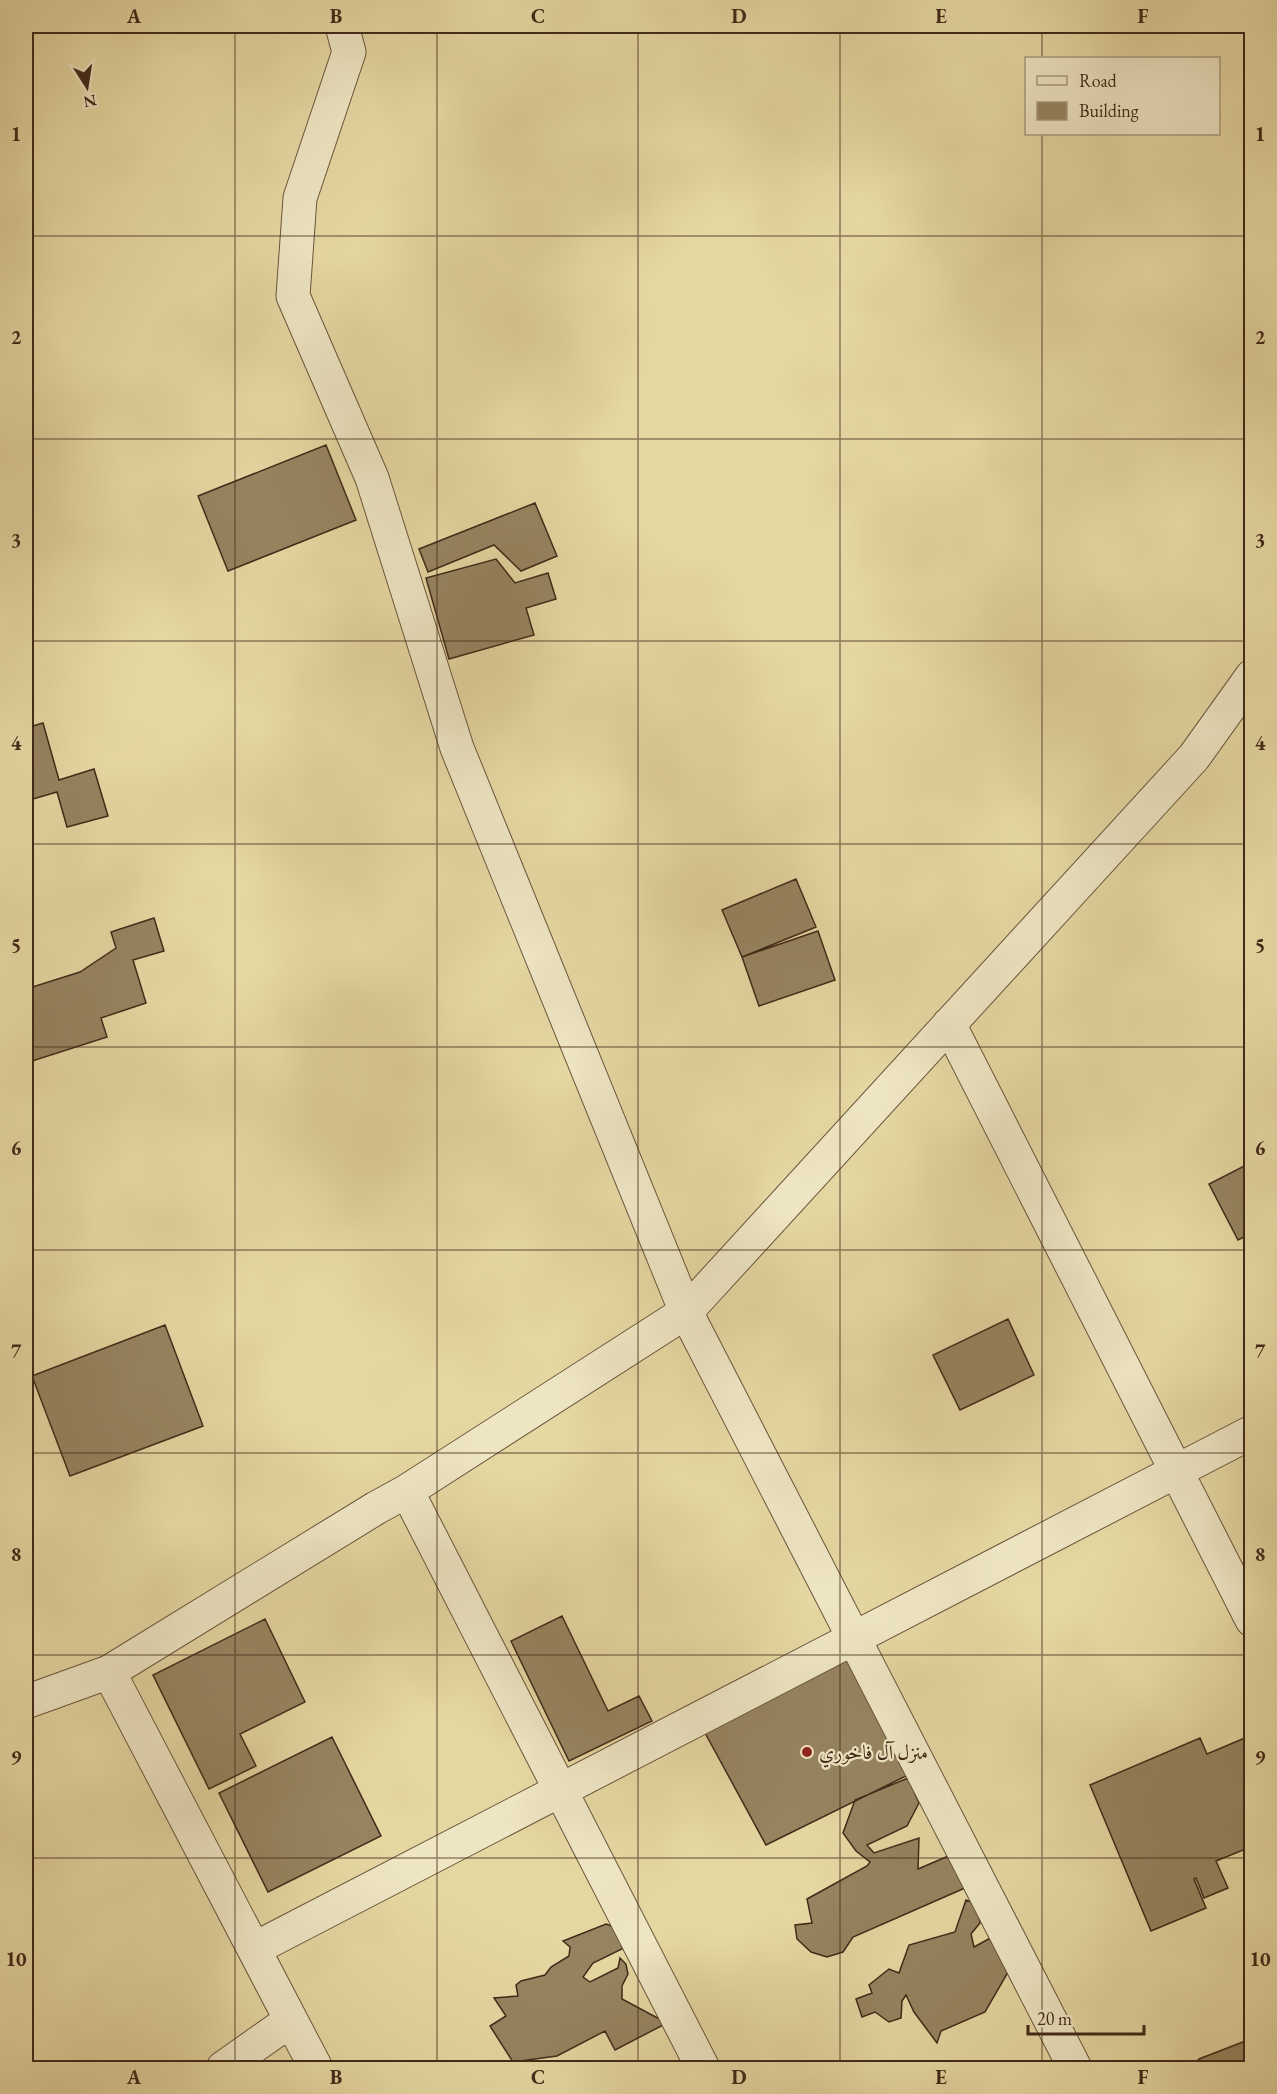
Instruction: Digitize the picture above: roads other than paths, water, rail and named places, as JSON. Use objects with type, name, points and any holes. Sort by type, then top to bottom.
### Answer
[{"type":"street","points":[[342,26],[349,52],[300,198],[293,296],[372,478],[457,748],[686,1312],[1076,2068]]},
{"type":"street","points":[[26,1702],[109,1672],[407,1491],[686,1312],[1194,757],[1251,676]]},
{"type":"street","points":[[950,1024],[1251,1620]]},
{"type":"street","points":[[254,1949],[1251,1432]]},
{"type":"street","points":[[407,1491],[703,2068]]},
{"type":"street","points":[[109,1672],[316,2068]]},
{"type":"street","points":[[223,2068],[291,2020]]},
{"type":"place","name":"منزل آل فاخوري","points":[[807,1752]]}]
